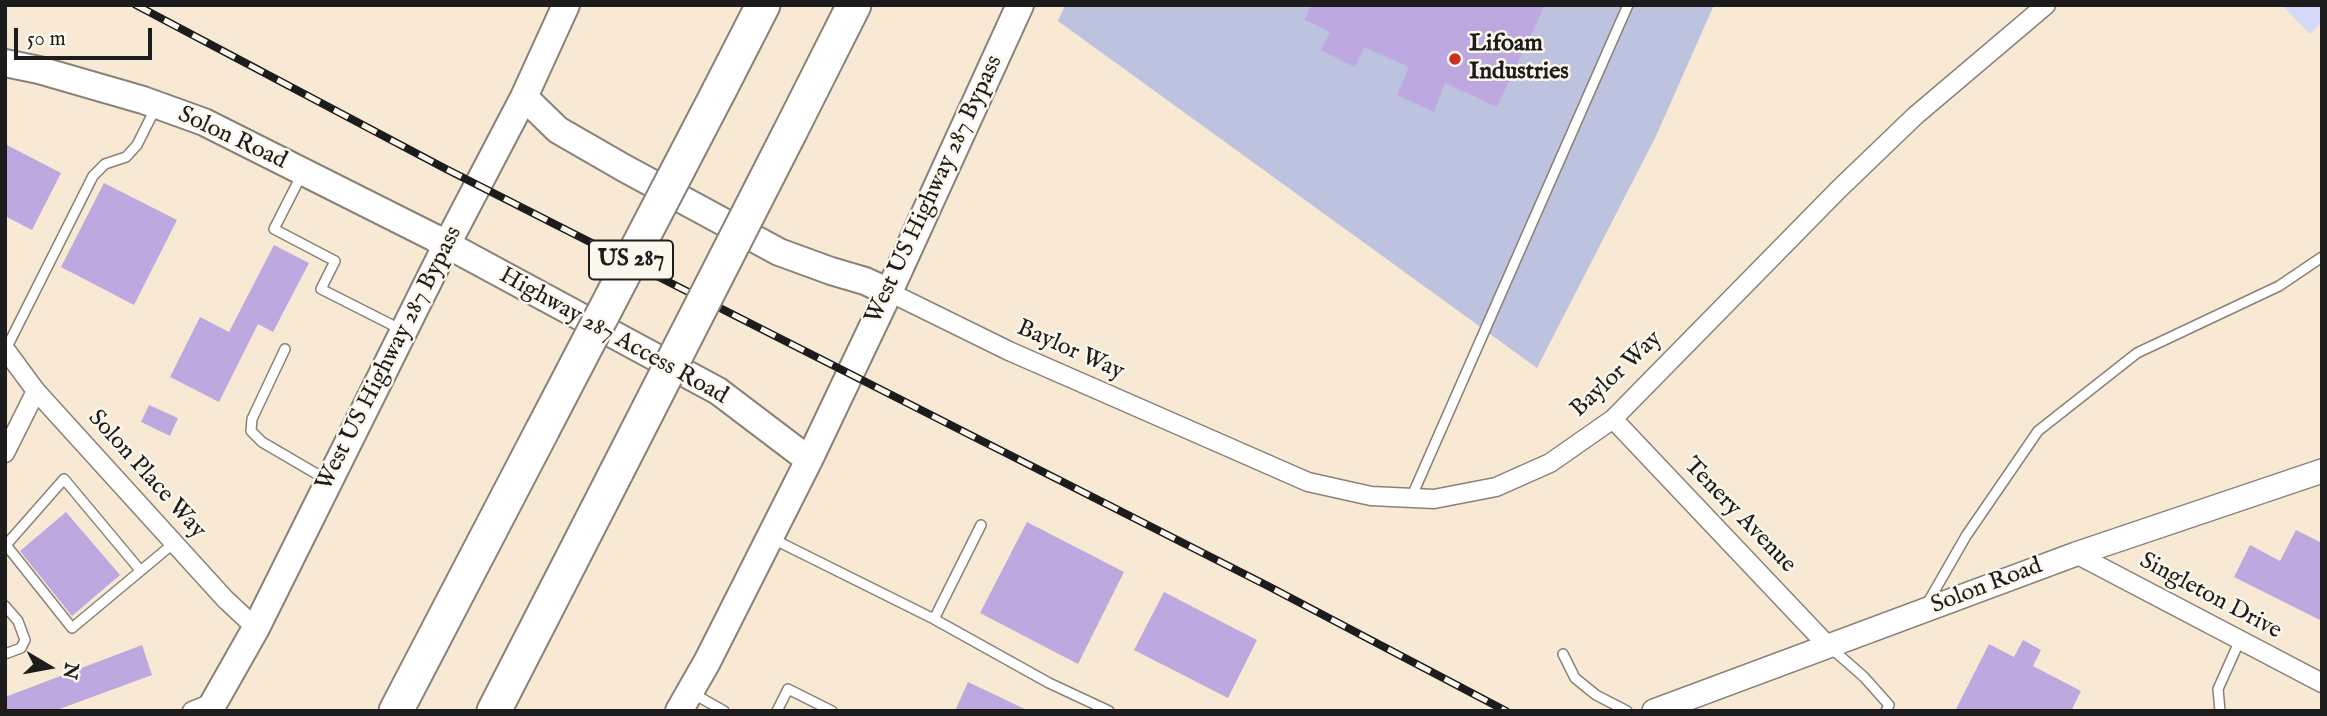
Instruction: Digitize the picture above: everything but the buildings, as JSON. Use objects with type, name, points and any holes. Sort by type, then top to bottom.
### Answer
[{"type":"highway","name":"US 287","points":[[396,711],[763,5]]},
{"type":"highway","points":[[494,711],[854,5]]},
{"type":"main road","name":"West US Highway 287 Bypass","points":[[204,708],[256,628],[446,246],[524,97],[566,5]]},
{"type":"main road","name":"West US Highway 287 Bypass","points":[[685,701],[809,460],[1020,5]]},
{"type":"main road","name":"Solon Road","points":[[5,64],[39,70],[204,122],[446,246]]},
{"type":"main road","points":[[524,97],[558,130],[767,245],[889,292]]},
{"type":"main road","name":"Highway 287 Access Road","points":[[446,246],[718,391],[809,460]]},
{"type":"street","name":"Baylor Way","points":[[889,292],[1009,351],[1308,482],[1371,496],[1434,499],[1496,487],[1550,463],[1613,419],[1830,198],[1915,116],[2046,5]]},
{"type":"street","name":"Solon Place Way","points":[[7,353],[36,391],[225,598],[256,628]]},
{"type":"street","points":[[5,453],[36,391]]},
{"type":"street","name":"Tenery Avenue","points":[[1613,419],[1829,647]]},
{"type":"street","name":"Solon Road","points":[[1654,711],[2076,554],[2322,471]]},
{"type":"street","name":"Singleton Drive","points":[[2076,554],[2322,683]]},
{"type":"lane","points":[[1411,498],[1628,5]]},
{"type":"lane","points":[[7,353],[93,176],[105,164],[126,157],[137,145],[157,105]]},
{"type":"lane","points":[[303,172],[275,229],[335,261],[321,289],[404,331]]},
{"type":"lane","points":[[1922,612],[1966,536],[2038,430],[2137,353],[2279,286],[2322,257]]},
{"type":"lane","points":[[285,349],[252,419],[251,431],[262,442],[328,481]]},
{"type":"lane","points":[[140,570],[64,480],[6,545],[72,628],[174,543]]},
{"type":"lane","points":[[934,619],[981,525]]},
{"type":"lane","points":[[770,537],[934,619],[1049,684],[1109,711]]},
{"type":"lane","points":[[5,606],[18,621],[25,640],[21,648],[5,654]]},
{"type":"lane","points":[[2220,711],[2218,689],[2240,640]]},
{"type":"lane","points":[[1829,647],[1864,677],[1889,705],[1886,711]]},
{"type":"lane","points":[[1563,654],[1575,678],[1596,695],[1627,711]]},
{"type":"lane","points":[[776,711],[788,689],[832,711]]},
{"type":"lane","points":[[685,701],[724,711]]},
{"type":"shaded area","points":[[1065,5],[1714,5],[1656,136],[1537,368],[1058,21]]},
{"type":"shaded area","points":[[2282,5],[2322,5],[2322,22],[2310,34]]},
{"type":"railway","points":[[136,5],[446,169],[1268,586],[1506,711]]},
{"type":"place","name":"Lifoam Industries","points":[[1455,59]]}]
